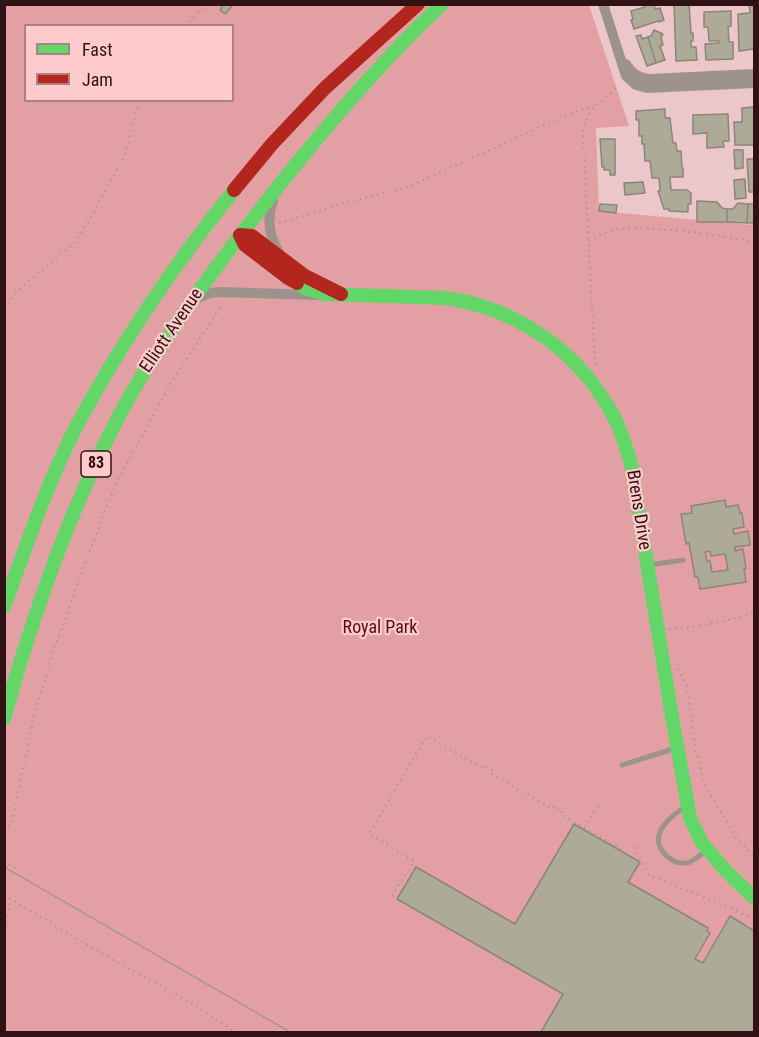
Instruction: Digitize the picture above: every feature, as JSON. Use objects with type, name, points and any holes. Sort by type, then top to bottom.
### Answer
[{"type":"main road","name":"Elliott Avenue","points":[[4,719],[50,570],[75,509],[132,392],[192,300],[227,224],[272,144],[325,88],[418,4]]},
{"type":"main road","name":"Elliott Avenue","points":[[4,607],[41,505],[75,430],[134,327],[174,268],[300,160],[414,30],[442,4]]},
{"type":"main road","name":"Brens Drive","points":[[227,224],[252,236],[309,280],[338,294]]},
{"type":"main road","name":"Brens Drive","points":[[227,224],[245,245],[297,284],[320,293],[440,298],[483,306],[527,325],[548,338],[586,373],[614,416],[623,436],[631,465],[690,818],[702,843],[754,898]]},
{"type":"street","points":[[603,4],[624,71],[630,75],[654,79],[754,74]]},
{"type":"street","points":[[630,75],[636,85],[644,88],[754,83]]},
{"type":"street","points":[[287,263],[271,235],[269,214],[277,193],[300,160]]},
{"type":"street","points":[[192,300],[210,293],[226,292],[338,294]]},
{"type":"lane","points":[[647,565],[683,560]]},
{"type":"lane","points":[[622,765],[678,747]]},
{"type":"lane","points":[[687,804],[667,821],[659,834],[658,844],[666,855],[676,862],[688,862],[708,850]]},
{"type":"path","points":[[187,24],[207,4]]},
{"type":"path","points":[[596,371],[583,134],[586,118],[596,105],[630,75]]},
{"type":"path","points":[[4,308],[18,290],[74,243],[88,222],[123,159],[139,102]]},
{"type":"path","points":[[275,225],[341,204],[408,187],[569,114],[596,105]]},
{"type":"path","points":[[589,241],[615,230],[636,228],[714,235],[754,242]]},
{"type":"path","points":[[4,831],[12,822],[34,716],[55,646],[105,510],[120,476],[158,406],[225,299],[226,292]]},
{"type":"path","points":[[666,630],[704,626],[754,612]]},
{"type":"path","points":[[674,660],[687,687],[696,751],[705,785],[736,837],[754,856]]},
{"type":"path","points":[[392,896],[414,861],[369,834],[427,735],[483,768],[485,766],[494,771],[492,774],[552,809],[554,806],[562,811],[561,814],[623,850]]},
{"type":"path","points":[[584,828],[600,802]]},
{"type":"path","points":[[634,847],[649,875],[738,911],[754,921]]},
{"type":"path","points":[[4,861],[17,868]]},
{"type":"path","points":[[4,880],[9,882]]},
{"type":"path","points":[[4,895],[115,962],[195,1005],[235,1032]]},
{"type":"path","points":[[4,934],[11,900]]},
{"type":"green space","name":"Royal Park","points":[[5,5],[589,5],[629,126],[596,128],[599,211],[754,225],[754,1032],[5,1032]]},
{"type":"building","points":[[224,4],[234,4],[225,14],[220,10]]},
{"type":"building","points":[[644,4],[654,4],[655,9],[660,8],[664,20],[634,29],[631,11],[645,7]]},
{"type":"building","points":[[674,4],[689,4],[691,33],[693,33],[691,47],[696,47],[697,60],[676,61]]},
{"type":"building","points":[[749,4],[754,4],[754,49],[739,51],[738,14],[750,13]]},
{"type":"building","points":[[731,11],[731,26],[728,27],[729,42],[733,42],[733,59],[706,60],[705,44],[719,43],[719,41],[709,41],[708,27],[704,27],[704,12]]},
{"type":"building","points":[[654,30],[663,34],[661,37],[663,45],[660,46],[665,60],[656,63],[648,37]]},
{"type":"building","points":[[641,35],[642,39],[648,37],[656,63],[647,66],[636,36]]},
{"type":"building","points":[[754,107],[754,145],[735,145],[734,122],[742,122],[742,108]]},
{"type":"building","points":[[665,109],[665,118],[670,118],[673,143],[676,143],[677,151],[681,151],[683,168],[683,177],[670,177],[671,190],[687,190],[691,193],[688,212],[664,209],[658,191],[660,191],[659,178],[652,178],[650,161],[645,161],[644,144],[642,144],[642,136],[639,136],[639,120],[636,120],[636,111]]},
{"type":"building","points":[[728,114],[729,141],[723,141],[724,147],[707,148],[707,133],[693,134],[693,115]]},
{"type":"building","points":[[600,139],[615,139],[615,175],[610,175],[610,170],[604,170],[602,167]]},
{"type":"building","points":[[734,150],[743,150],[743,168],[735,169]]},
{"type":"building","points":[[747,159],[754,159],[754,192],[749,192]]},
{"type":"building","points":[[745,179],[746,198],[735,199],[734,180]]},
{"type":"building","points":[[643,182],[645,193],[625,195],[624,183]]},
{"type":"building","points":[[697,201],[717,202],[722,208],[727,209],[727,222],[697,222]]},
{"type":"building","points":[[738,203],[748,204],[747,223],[727,222],[727,209],[733,209]]},
{"type":"building","points":[[600,204],[617,205],[616,213],[599,211]]},
{"type":"building","points":[[748,204],[754,204],[754,223],[747,223]]},
{"type":"building","points":[[725,500],[726,507],[738,505],[744,527],[733,529],[734,534],[748,531],[750,545],[735,547],[735,551],[743,549],[746,582],[700,589],[698,577],[695,577],[689,543],[686,544],[681,514],[692,513],[691,506]],"holes":[[[710,551],[711,556],[725,554],[728,570],[712,572],[705,552]]]},
{"type":"building","points":[[574,824],[640,862],[628,882],[708,928],[707,931],[710,933],[695,959],[703,963],[730,916],[754,931],[754,1032],[541,1032],[563,994],[397,899],[416,867],[515,924]]},
{"type":"tram line","points":[[4,867],[290,1032]]},
{"type":"traffic: fast","points":[[4,719],[29,635],[58,552],[91,472],[140,378],[213,271],[302,157],[369,78],[442,4]]},
{"type":"traffic: fast","points":[[4,607],[55,472],[92,397],[149,306],[190,247],[234,190]]},
{"type":"traffic: fast","points":[[297,283],[325,294],[444,298],[493,310],[538,333],[577,365],[593,384],[615,419],[631,464],[690,818],[702,843],[754,898]]},
{"type":"traffic: jam","points":[[234,190],[272,144],[325,88],[418,4]]},
{"type":"traffic: jam","points":[[297,283],[245,245],[240,235],[252,236],[305,276],[341,294]]}]
